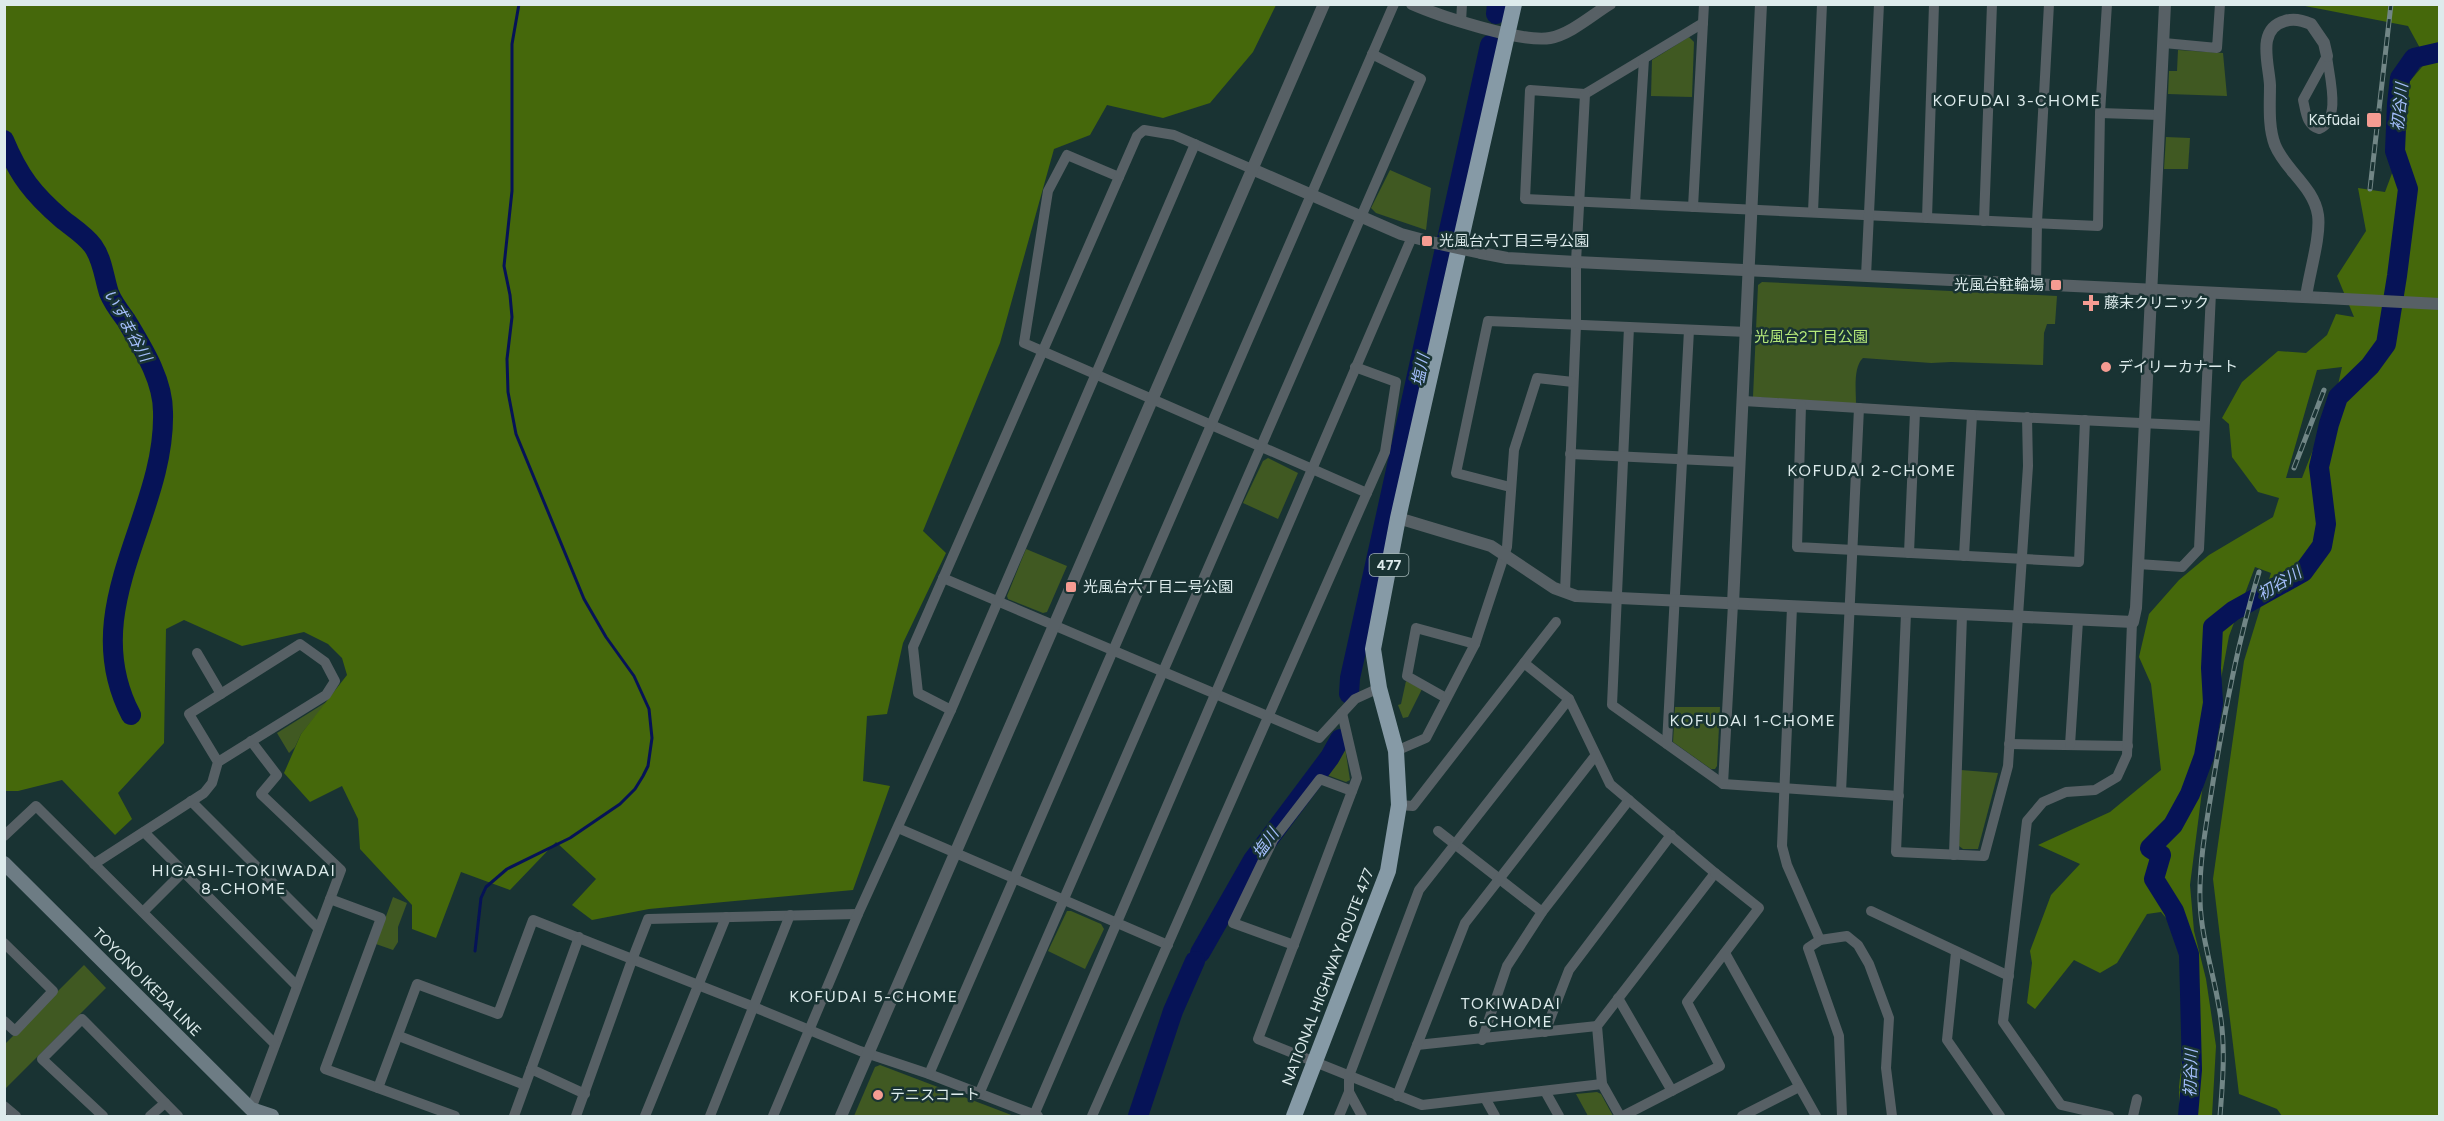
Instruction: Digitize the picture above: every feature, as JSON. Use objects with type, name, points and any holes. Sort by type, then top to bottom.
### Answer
[{"type":"highway","name":"NATIONAL HIGHWAY ROUTE 477","points":[[1294,1116],[1388,871],[1399,805],[1396,751],[1379,688],[1374,650],[1398,518],[1514,4]]},
{"type":"main road","name":"TOYONO IKEDA LINE","points":[[4,863],[248,1113],[272,1116]]},
{"type":"street","points":[[841,1116],[1324,4]]},
{"type":"street","points":[[928,1074],[1394,4]]},
{"type":"street","points":[[1412,4],[1443,18],[1541,39],[1561,34],[1595,8],[1610,4]]},
{"type":"street","points":[[1461,22],[1462,4]]},
{"type":"street","points":[[1693,207],[1704,4]]},
{"type":"street","points":[[1723,784],[1747,332],[1761,4]]},
{"type":"street","points":[[1813,213],[1822,4]]},
{"type":"street","points":[[1866,276],[1879,4]]},
{"type":"street","points":[[1927,218],[1934,4]]},
{"type":"street","points":[[1984,221],[1992,4]]},
{"type":"street","points":[[2036,285],[2037,222],[2049,4]]},
{"type":"street","points":[[1703,23],[1585,94],[1530,90],[1525,199],[2098,226],[2100,112],[2107,4]]},
{"type":"street","points":[[2109,1116],[2080,1113],[2061,1105],[2003,1022],[2027,821],[2043,802],[2066,792],[2095,790],[2117,777],[2127,754],[2132,622],[2135,617],[2138,564],[2166,4]]},
{"type":"street","points":[[2164,43],[2217,48],[2220,4]]},
{"type":"street","points":[[2306,297],[2318,214],[2304,186],[2275,144],[2271,129],[2270,80],[2266,57],[2266,42],[2270,29],[2281,21],[2292,19],[2311,24],[2324,43],[2327,56],[2333,113],[2329,123],[2319,129],[2313,127],[2308,121],[2303,100],[2327,56]]},
{"type":"street","points":[[980,1094],[1421,79],[1372,54]]},
{"type":"street","points":[[1635,204],[1644,58]]},
{"type":"street","points":[[1565,592],[1576,325],[1576,262],[1585,94]]},
{"type":"street","points":[[2100,112],[2160,115]]},
{"type":"street","points":[[951,710],[918,693],[913,647],[1137,136],[1144,130],[1174,135],[1412,237],[1507,258],[2439,304]]},
{"type":"street","points":[[773,1116],[858,914],[951,710],[1195,144]]},
{"type":"street","points":[[1119,177],[1067,155],[1048,191],[1024,343],[1367,493]]},
{"type":"street","points":[[378,1088],[417,984],[498,1014],[533,921],[579,937],[867,1053],[1036,1116],[1412,237]]},
{"type":"street","points":[[2138,564],[2182,567],[2199,549],[2211,293]]},
{"type":"street","points":[[1510,487],[1456,473],[1488,321],[1747,332]]},
{"type":"street","points":[[1629,327],[1612,705],[1723,784],[1899,796]]},
{"type":"street","points":[[1667,744],[1689,330]]},
{"type":"street","points":[[1092,1116],[1385,452],[1396,382],[1355,367]]},
{"type":"street","points":[[1396,751],[1426,738],[1475,644],[1505,555],[1514,450],[1537,378],[1573,382]]},
{"type":"street","points":[[1743,401],[2203,426]]},
{"type":"street","points":[[1801,405],[1797,547],[1964,556],[2079,562],[2085,420]]},
{"type":"street","points":[[1841,792],[1859,408]]},
{"type":"street","points":[[1909,553],[1915,412]]},
{"type":"street","points":[[1964,556],[1972,415]]},
{"type":"street","points":[[1906,612],[1896,852],[1984,856],[2008,766],[2028,466],[2027,417]]},
{"type":"street","points":[[1570,454],[1740,462]]},
{"type":"street","points":[[1398,518],[1477,540],[1565,592],[1576,596],[2132,622]]},
{"type":"street","points":[[943,578],[1319,738],[1355,699],[1379,688]]},
{"type":"street","points":[[1792,607],[1782,846],[1787,865],[1820,940]]},
{"type":"street","points":[[1954,855],[1962,615]]},
{"type":"street","points":[[2070,745],[2078,621]]},
{"type":"street","points":[[1399,805],[1413,806],[1556,622]]},
{"type":"street","points":[[1446,698],[1407,676],[1416,628],[1475,644]]},
{"type":"street","points":[[94,864],[204,793],[212,783],[218,762],[326,695],[335,681],[325,662],[300,644],[189,714],[218,762]]},
{"type":"street","points":[[197,653],[221,694]]},
{"type":"street","points":[[1524,663],[1569,699],[1610,784],[1759,908],[1687,1002],[1720,1066],[1622,1116],[1602,1084],[1597,1026],[1715,873]]},
{"type":"street","points":[[1339,1116],[1349,1092],[1349,1076],[1419,891],[1569,699]]},
{"type":"street","points":[[1342,713],[1357,778],[1258,1039],[1422,1105],[1602,1084]]},
{"type":"street","points":[[248,1113],[341,870],[261,794],[277,775],[251,741]]},
{"type":"street","points":[[2009,744],[2128,747]]},
{"type":"street","points":[[1397,1096],[1465,923],[1595,756]]},
{"type":"street","points":[[1294,945],[1233,923],[1273,840],[1320,779],[1352,791]]},
{"type":"street","points":[[1482,1040],[1507,966],[1542,912],[1629,800]]},
{"type":"street","points":[[191,801],[318,928]]},
{"type":"street","points":[[4,836],[36,806],[275,1044]]},
{"type":"street","points":[[898,828],[1168,945]]},
{"type":"street","points":[[1438,831],[1542,912]]},
{"type":"street","points":[[144,832],[296,985]]},
{"type":"street","points":[[1545,1032],[1569,970],[1671,835]]},
{"type":"street","points":[[142,912],[183,872]]},
{"type":"street","points":[[330,899],[381,918],[325,1069],[455,1116]]},
{"type":"street","points":[[1871,911],[2009,976]]},
{"type":"street","points":[[576,1116],[648,919],[858,914]]},
{"type":"street","points":[[710,1116],[790,915]]},
{"type":"street","points":[[645,1116],[726,917]]},
{"type":"street","points":[[1842,1116],[1839,1036],[1808,948],[1820,940],[1847,936],[1858,945],[1869,964],[1889,1018],[1886,1068],[1892,1116]]},
{"type":"street","points":[[514,1116],[579,937]]},
{"type":"street","points":[[4,943],[53,991],[15,1031],[4,1021]]},
{"type":"street","points":[[1956,952],[1947,1040],[2000,1116]]},
{"type":"street","points":[[1725,953],[1816,1116]]},
{"type":"street","points":[[1618,998],[1672,1091]]},
{"type":"street","points":[[103,1116],[42,1059],[82,1020],[178,1116]]},
{"type":"street","points":[[1417,1045],[1482,1040],[1597,1026]]},
{"type":"street","points":[[399,1036],[525,1086]]},
{"type":"street","points":[[531,1069],[585,1094]]},
{"type":"street","points":[[1742,1116],[1799,1087]]},
{"type":"street","points":[[1545,1091],[1559,1116]]},
{"type":"street","points":[[1349,1092],[1362,1116]]},
{"type":"street","points":[[1485,1098],[1495,1116]]},
{"type":"street","points":[[2133,1116],[2138,1099]]},
{"type":"street","points":[[150,1116],[165,1103]]},
{"type":"street","points":[[1422,1105],[1428,1116]]},
{"type":"street","points":[[4,1106],[15,1116]]},
{"type":"green space","points":[[5,5],[1276,5],[1253,52],[1210,103],[1163,118],[1107,105],[1090,135],[1054,149],[1000,343],[923,531],[946,553],[903,643],[887,714],[867,716],[863,781],[890,786],[853,890],[649,909],[592,920],[572,905],[596,879],[556,842],[510,890],[461,872],[436,938],[412,929],[412,905],[360,849],[358,819],[342,786],[310,802],[284,773],[301,734],[347,675],[342,658],[328,644],[304,632],[242,646],[184,620],[166,629],[164,743],[118,793],[132,819],[115,835],[62,780],[18,791],[5,791]]},
{"type":"green space","points":[[2300,5],[2439,5],[2439,1116],[2282,1116],[2277,1109],[2239,1094],[2213,879],[2244,661],[2271,573],[2255,567],[2229,636],[2206,760],[2190,885],[2194,931],[2206,979],[2216,1046],[2212,1116],[2179,1116],[2179,1087],[2188,1003],[2185,958],[2176,930],[2161,912],[2147,914],[2117,963],[2100,973],[2074,960],[2035,1009],[2027,1003],[2032,963],[2030,951],[2051,895],[2080,864],[2038,845],[2110,812],[2161,770],[2151,684],[2139,657],[2149,614],[2179,580],[2209,555],[2273,517],[2279,498],[2258,492],[2232,457],[2229,424],[2222,418],[2242,382],[2278,351],[2306,353],[2327,335],[2336,314],[2354,317],[2337,276],[2366,231],[2358,188],[2385,192],[2403,144],[2410,81],[2427,61],[2408,26]],"holes":[[[2342,367],[2338,385],[2302,478],[2286,478],[2317,370]]]},
{"type":"green space","points":[[1689,37],[1694,42],[1692,97],[1651,96],[1652,60]]},
{"type":"green space","points":[[2178,50],[2223,53],[2227,96],[2168,94],[2169,71],[2177,71]]},
{"type":"green space","points":[[2166,137],[2190,138],[2188,169],[2164,169]]},
{"type":"green space","points":[[1390,170],[1431,188],[1426,230],[1376,213],[1371,208]]},
{"type":"green space","name":"光風台2丁目公園","points":[[1762,282],[2057,296],[2055,324],[2047,324],[2044,333],[2043,365],[1931,363],[1863,358],[1856,373],[1856,404],[1753,397],[1758,285]]},
{"type":"green space","points":[[1268,458],[1298,473],[1278,519],[1243,503],[1263,461]]},
{"type":"green space","points":[[1026,549],[1067,566],[1047,612],[1043,613],[1008,599],[1007,596]]},
{"type":"green space","points":[[1406,681],[1422,689],[1408,717],[1403,718],[1398,705],[1401,704]]},
{"type":"green space","points":[[328,701],[301,734],[295,747],[289,753],[277,733]]},
{"type":"green space","points":[[1675,707],[1720,707],[1715,769],[1711,769],[1673,742]]},
{"type":"green space","points":[[1344,741],[1350,780],[1346,782],[1319,772]]},
{"type":"green space","points":[[1961,770],[1998,773],[1978,849],[1963,849],[1959,846]]},
{"type":"green space","points":[[393,897],[407,903],[398,927],[398,942],[393,950],[376,944]]},
{"type":"green space","points":[[1067,911],[1101,924],[1104,929],[1085,969],[1048,951]]},
{"type":"green space","points":[[84,965],[106,988],[5,1089],[5,1044]]},
{"type":"green space","points":[[880,1065],[1014,1116],[854,1116],[875,1067]]},
{"type":"green space","points":[[1597,1092],[1601,1094],[1613,1116],[1588,1116],[1576,1094]]},
{"type":"waterway","points":[[475,951],[481,898],[486,887],[507,869],[570,838],[620,804],[635,789],[648,766],[652,738],[649,709],[634,676],[606,637],[584,599],[516,434],[508,392],[507,359],[512,317],[504,266],[512,191],[512,44],[519,4]]},
{"type":"waterway","name":"塩川","points":[[1496,14],[1497,4]]},
{"type":"waterway","name":"塩川","points":[[1349,694],[1350,678],[1490,45]]},
{"type":"waterway","name":"初谷川","points":[[2188,1116],[2192,1070],[2189,954],[2174,911],[2154,879],[2161,855],[2150,848],[2173,825],[2190,794],[2204,756],[2213,703],[2211,668],[2213,627],[2233,611],[2303,572],[2322,546],[2326,524],[2319,467],[2329,424],[2338,397],[2370,366],[2386,344],[2408,189],[2395,151],[2400,78],[2414,58],[2440,52]]},
{"type":"waterway","name":"いずま谷川","points":[[4,140],[15,164],[35,193],[93,246],[101,263],[111,297],[145,352],[156,376],[162,400],[160,450],[151,488],[117,600],[113,637],[116,676],[131,715]]},
{"type":"waterway","name":"塩川","points":[[1200,953],[1253,860],[1330,757],[1340,739]]},
{"type":"waterway","name":"塩川","points":[[1138,1116],[1173,1011],[1195,961]]},
{"type":"railway","points":[[2370,189],[2391,4]]},
{"type":"railway","points":[[2294,468],[2324,390]]},
{"type":"railway","points":[[2220,1116],[2223,1034],[2203,927],[2200,900],[2201,870],[2208,811],[2227,702],[2259,572]]},
{"type":"place","name":"Kōfūdai","points":[[2374,120]]},
{"type":"place","name":"光風台六丁目三号公園","points":[[1427,241]]},
{"type":"place","name":"光風台駐輪場","points":[[2056,285]]},
{"type":"place","name":"藤末クリニック","points":[[2091,303]]},
{"type":"place","name":"デイリーカナート","points":[[2106,367]]},
{"type":"place","name":"光風台六丁目二号公園","points":[[1071,587]]},
{"type":"place","name":"テニスコート","points":[[878,1095]]},
{"type":"district","name":"KOFUDAI 3-CHOME","points":[[2017,100]]},
{"type":"district","name":"KOFUDAI 2-CHOME","points":[[1872,470]]},
{"type":"district","name":"KOFUDAI 1-CHOME","points":[[1753,720]]},
{"type":"district","name":"HIGASHI-TOKIWADAI 8-CHOME","points":[[244,879]]},
{"type":"district","name":"KOFUDAI 5-CHOME","points":[[874,996]]},
{"type":"district","name":"TOKIWADAI 6-CHOME","points":[[1511,1012]]}]
